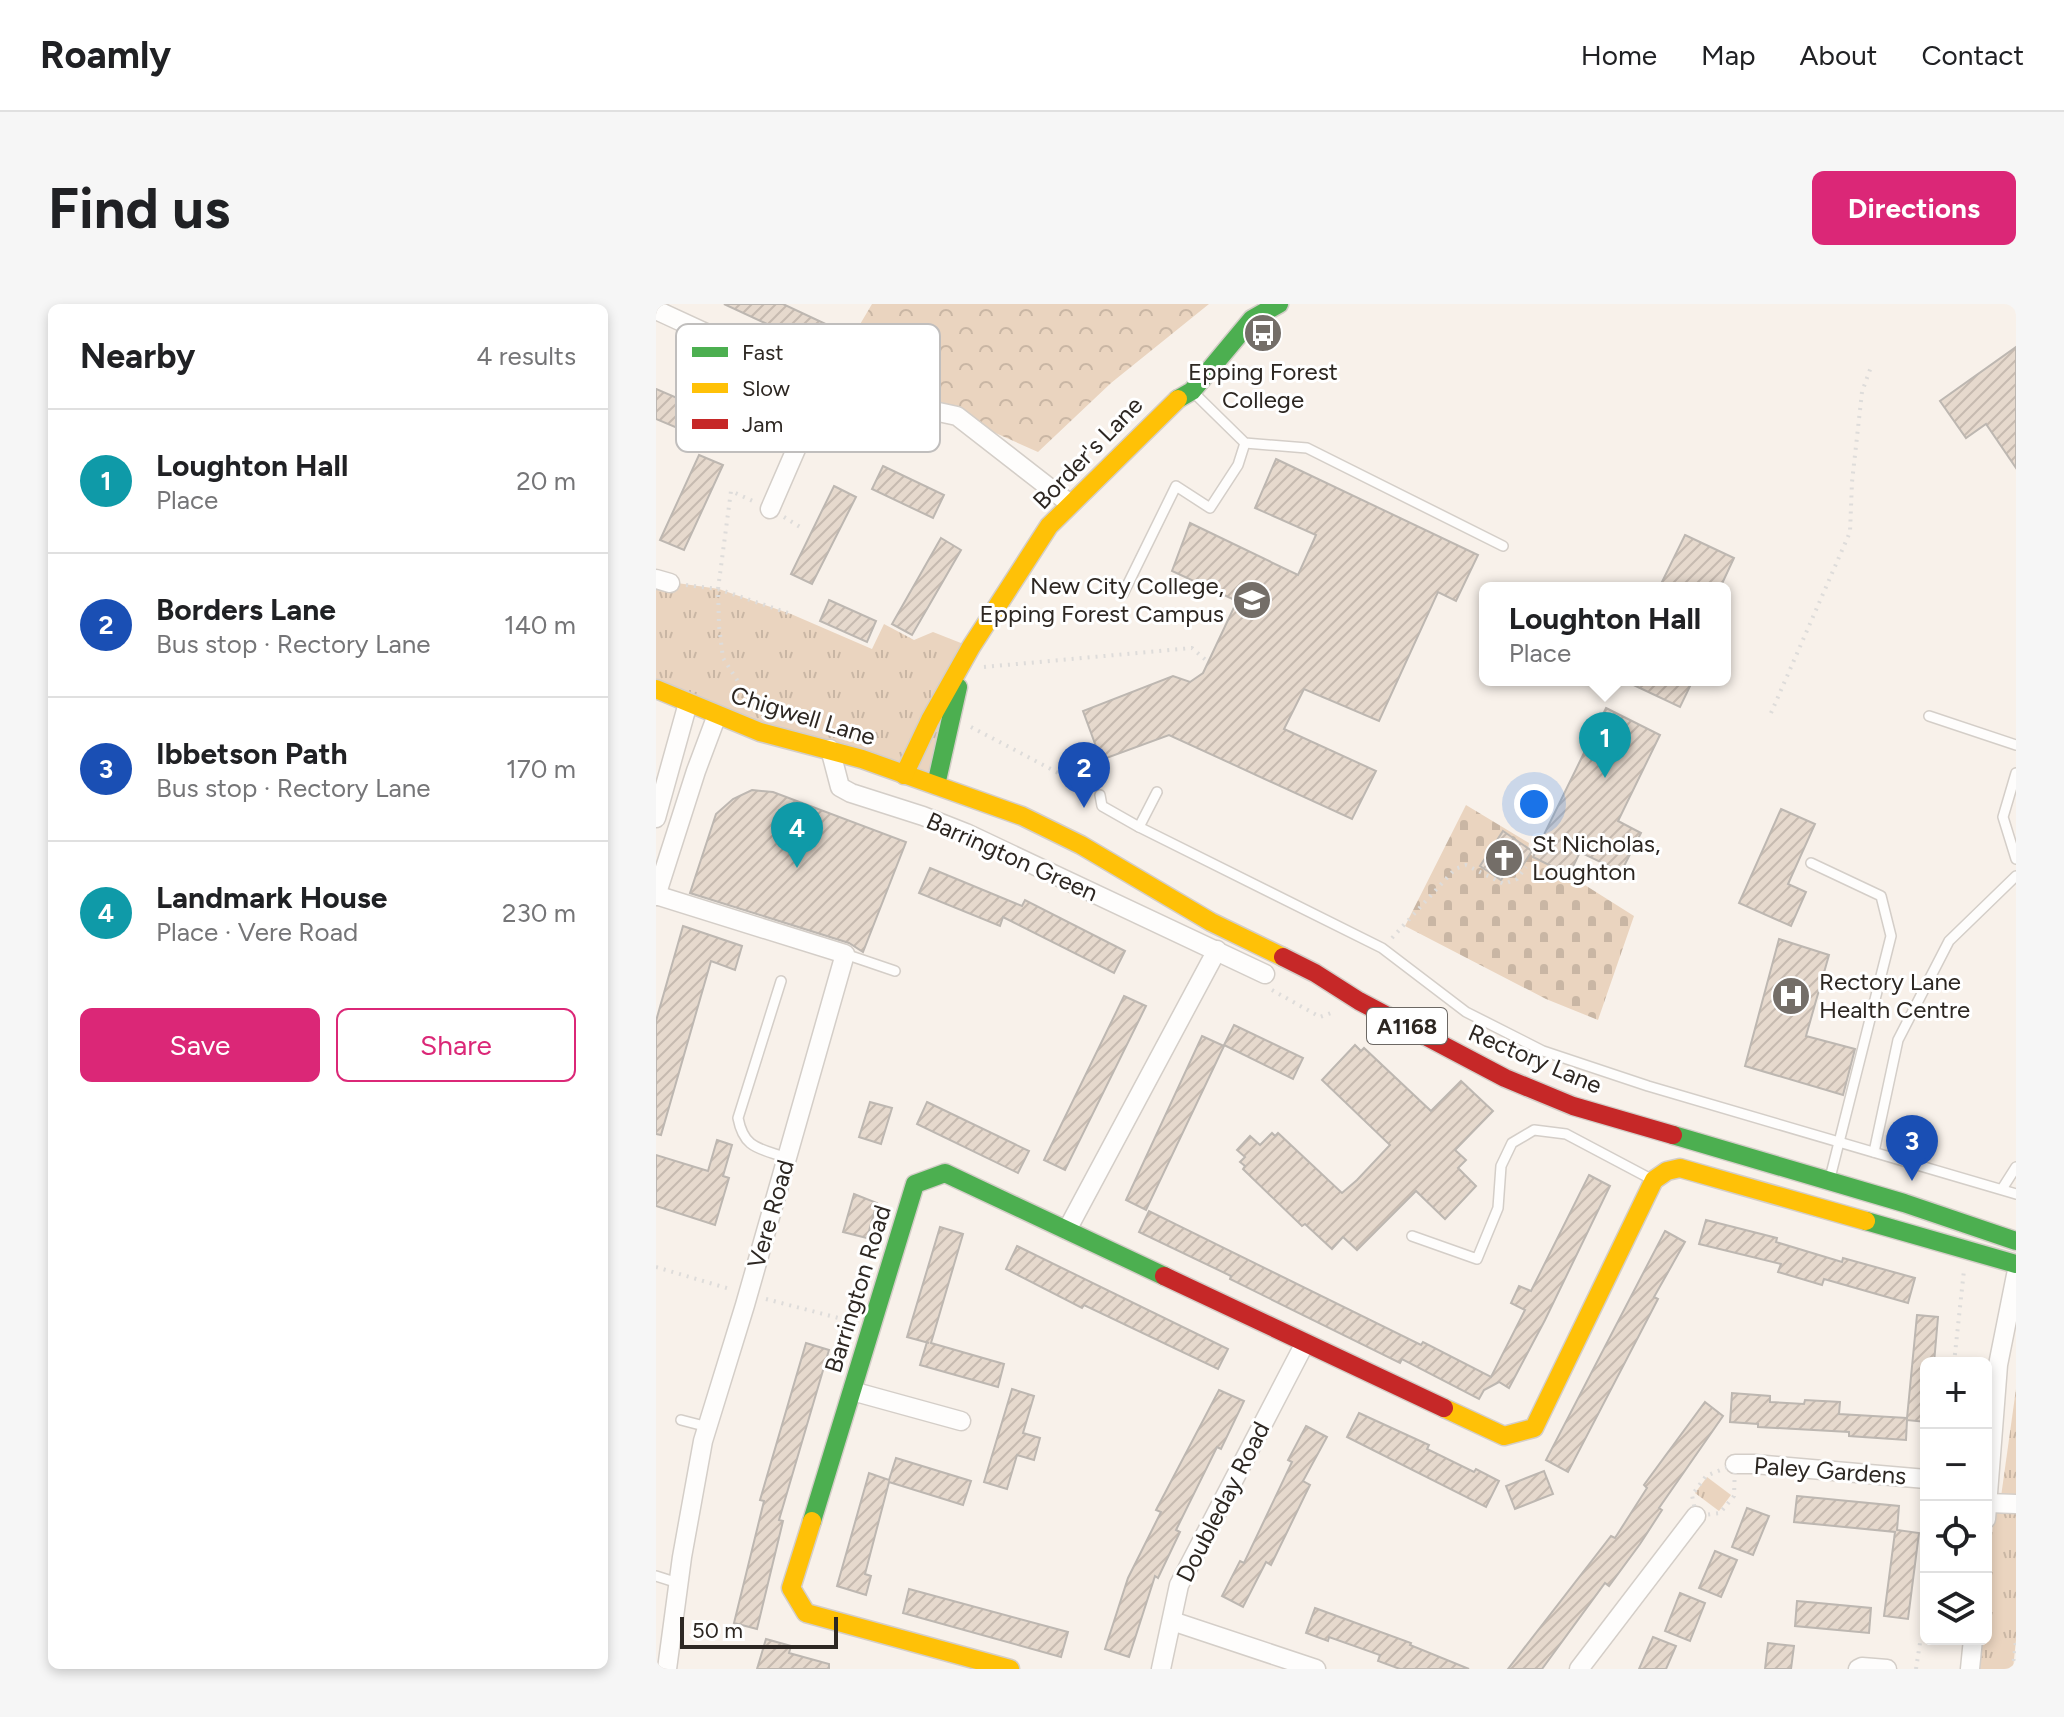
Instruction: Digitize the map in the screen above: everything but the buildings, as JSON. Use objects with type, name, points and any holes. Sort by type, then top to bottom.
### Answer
[{"type":"street","name":"Border's Lane","points":[[936,785],[970,666],[971,647],[1049,526],[1172,402],[1192,391],[1250,315],[1279,304]]},
{"type":"street","points":[[656,310],[686,324]]},
{"type":"street","points":[[940,412],[957,416],[1069,503]]},
{"type":"street","points":[[770,509],[795,452]]},
{"type":"street","name":"Border's Lane","points":[[904,775],[930,720],[970,666]]},
{"type":"street","name":"Chigwell Lane","points":[[656,689],[775,736],[830,749],[936,785]]},
{"type":"street","points":[[656,818],[660,791],[688,703]]},
{"type":"street","points":[[717,715],[656,895],[845,954]]},
{"type":"street","name":"Barrington Green","points":[[830,749],[840,787],[851,793],[966,833],[1265,974]]},
{"type":"street","name":"Rectory Lane","points":[[936,785],[1022,816],[1081,845],[1211,922],[1315,973],[1359,1001],[1505,1078],[1573,1106],[1829,1181],[2016,1241]]},
{"type":"street","points":[[1067,1230],[1217,950]]},
{"type":"street","name":"Vere Road","points":[[667,1669],[663,1649],[708,1427],[845,954]]},
{"type":"street","points":[[1654,1180],[1667,1171],[1680,1168],[2016,1264]]},
{"type":"street","name":"Barrington Road","points":[[1010,1669],[806,1613],[791,1588],[915,1184],[945,1173],[1504,1436],[1534,1428],[1654,1180]]},
{"type":"street","points":[[1992,1436],[1998,1365],[2016,1275]]},
{"type":"street","name":"Doubleday Road","points":[[1161,1669],[1179,1585],[1305,1343]]},
{"type":"street","points":[[852,1391],[961,1421]]},
{"type":"street","name":"Paley Gardens","points":[[1735,1464],[1920,1478]]},
{"type":"street","points":[[1992,1510],[2016,1504]]},
{"type":"street","points":[[1579,1669],[1696,1516]]},
{"type":"street","points":[[1172,1621],[1316,1669]]},
{"type":"street","points":[[1970,1669],[1972,1645]]},
{"type":"street","points":[[1858,1669],[1887,1669]]},
{"type":"lane","points":[[1192,391],[1245,443],[1307,448],[1503,546]]},
{"type":"lane","points":[[1123,594],[1176,486],[1210,508],[1238,465],[1245,443]]},
{"type":"lane","points":[[1929,716],[2016,745]]},
{"type":"lane","points":[[2016,773],[2003,817],[2016,859]]},
{"type":"lane","points":[[1139,827],[1157,792]]},
{"type":"lane","points":[[1100,795],[1102,806],[1139,827],[1382,948],[1466,1012],[1543,1051],[1648,1086],[2016,1194]]},
{"type":"lane","points":[[1811,863],[1881,896],[1891,936],[1829,1181]]},
{"type":"lane","points":[[1874,1152],[1898,1040],[1949,941],[2016,876]]},
{"type":"lane","points":[[845,954],[895,971]]},
{"type":"lane","points":[[781,981],[738,1118],[741,1133],[747,1142],[787,1158]]},
{"type":"lane","points":[[1412,1236],[1477,1259],[1498,1208],[1501,1166],[1512,1143],[1534,1130],[1566,1134],[1654,1180]]},
{"type":"lane","points":[[2002,1189],[2016,1167]]},
{"type":"lane","points":[[681,1420],[708,1427]]},
{"type":"lane","points":[[656,1576],[678,1583]]},
{"type":"path","points":[[1771,713],[1850,532],[1862,392],[1872,364]]},
{"type":"path","points":[[746,694],[723,658],[718,589],[731,491],[800,527]]},
{"type":"path","points":[[663,581],[718,589],[791,614]]},
{"type":"path","points":[[970,666],[1192,648],[1208,662]]},
{"type":"path","points":[[963,721],[980,733],[1100,795]]},
{"type":"path","points":[[1382,948],[1455,869],[1466,865],[1504,884],[1517,879],[1526,867]]},
{"type":"path","points":[[1265,974],[1260,984],[1320,1017],[1359,1001]]},
{"type":"path","points":[[1955,1357],[1966,1249]]},
{"type":"path","points":[[656,1267],[872,1327]]},
{"type":"path","name":"Paley Gardens","points":[[1735,1464],[1734,1496],[1720,1513],[1696,1516],[1692,1495],[1706,1476],[1735,1464]]},
{"type":"path","points":[[2013,1669],[2016,1640]]},
{"type":"path","points":[[1916,1669],[1920,1643]]},
{"type":"green space","points":[[872,304],[1209,304],[1111,383],[1038,452],[957,416],[940,412],[940,324],[860,324]]},
{"type":"green space","points":[[656,580],[719,589],[791,614],[872,649],[884,624],[914,640],[933,632],[971,647],[936,785],[656,689]]},
{"type":"green space","points":[[1466,805],[1529,843],[1528,850],[1533,857],[1569,875],[1634,916],[1598,1020],[1546,999],[1405,926]]},
{"type":"green space","points":[[2016,1389],[2016,1505],[2000,1504]]},
{"type":"green space","points":[[1707,1477],[1731,1495],[1719,1511],[1695,1493]]},
{"type":"green space","points":[[1994,1512],[2016,1513],[2016,1640],[2013,1669],[1980,1669],[1982,1645],[1992,1645]]},
{"type":"traffic: fast","points":[[1178,399],[1192,391],[1252,319],[1279,304]]},
{"type":"traffic: fast","points":[[936,785],[958,687]]},
{"type":"traffic: fast","points":[[1673,1135],[1904,1203],[2016,1241]]},
{"type":"traffic: fast","points":[[812,1521],[915,1184],[945,1173],[1164,1276]]},
{"type":"traffic: fast","points":[[1866,1221],[2016,1264]]},
{"type":"traffic: slow","points":[[904,775],[930,720],[971,647],[1049,526],[1178,399]]},
{"type":"traffic: slow","points":[[656,689],[760,732],[862,759],[1022,816],[1081,845],[1211,922],[1283,957]]},
{"type":"traffic: slow","points":[[1444,1408],[1504,1436],[1534,1428],[1654,1180],[1667,1171],[1680,1168],[1866,1221]]},
{"type":"traffic: slow","points":[[812,1521],[791,1588],[806,1613],[1010,1669]]},
{"type":"traffic: jam","points":[[1283,957],[1505,1078],[1573,1106],[1673,1135]]},
{"type":"traffic: jam","points":[[1164,1276],[1444,1408]]},
{"type":"place","name":"Epping Forest College","points":[[1263,333]]},
{"type":"place","name":"New City College, Epping Forest Campus","points":[[1252,600]]},
{"type":"place","name":"Loughton Hall","points":[[1605,778]]},
{"type":"place","name":"Borders Lane","points":[[1084,808]]},
{"type":"place","name":"St Nicholas, Loughton","points":[[1504,858]]},
{"type":"place","name":"Landmark House","points":[[797,868]]},
{"type":"place","name":"Rectory Lane Health Centre","points":[[1791,996]]},
{"type":"place","name":"Ibbetson Path","points":[[1912,1181]]}]
